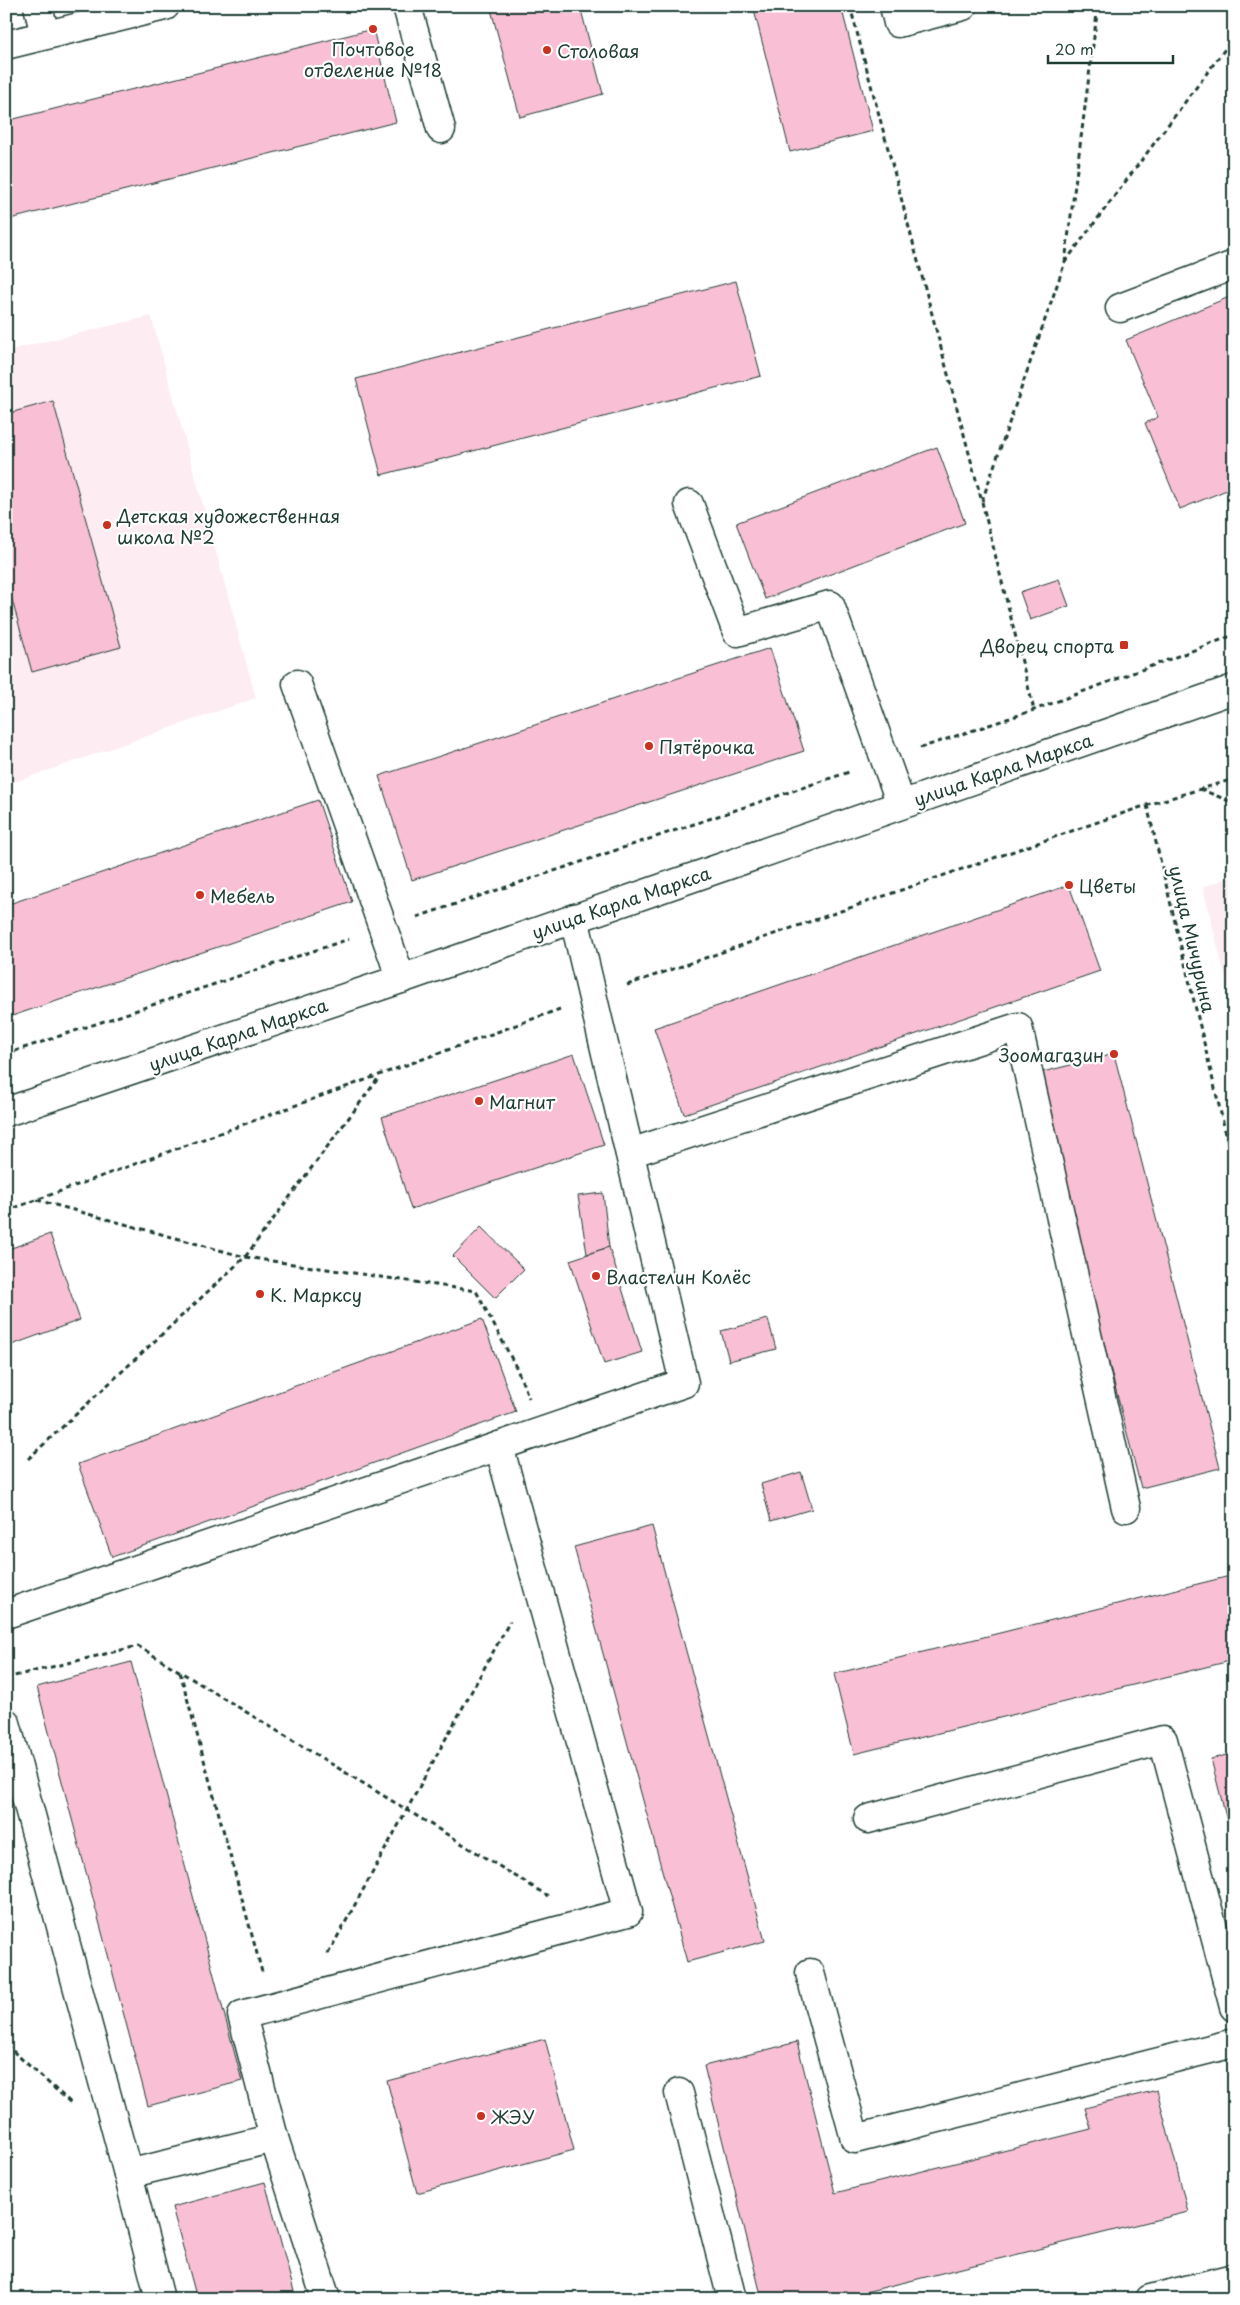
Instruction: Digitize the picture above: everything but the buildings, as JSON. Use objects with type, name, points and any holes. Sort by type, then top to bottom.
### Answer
[{"type":"street","points":[[38,6],[44,35]]},
{"type":"street","points":[[6,44],[165,6]]},
{"type":"street","points":[[407,6],[441,129]]},
{"type":"street","points":[[894,6],[898,22],[963,6]]},
{"type":"street","points":[[1120,308],[1234,265]]},
{"type":"street","points":[[689,504],[737,632],[830,605],[901,804]]},
{"type":"street","points":[[297,684],[401,979]]},
{"type":"street","name":"улица Карла Маркса","points":[[6,1112],[401,979],[1234,688]]},
{"type":"street","points":[[6,1614],[684,1383],[574,918]]},
{"type":"street","points":[[630,1153],[1018,1027],[1126,1508]]},
{"type":"street","points":[[326,2299],[274,2138],[242,2015],[628,1912],[499,1446]]},
{"type":"street","points":[[6,1723],[160,2299]]},
{"type":"street","points":[[868,1819],[1163,1740],[1234,2007]]},
{"type":"street","points":[[810,1973],[855,2139],[1234,2043]]},
{"type":"street","points":[[679,2093],[732,2299]]},
{"type":"street","points":[[128,2174],[274,2138]]},
{"type":"street","points":[[1150,2299],[1234,2278]]},
{"type":"path","points":[[850,6],[982,502],[1034,710]]},
{"type":"path","points":[[982,502],[1065,262],[1098,6]]},
{"type":"path","points":[[1065,262],[1234,36]]},
{"type":"path","points":[[6,1054],[1034,710],[1234,634]]},
{"type":"path","points":[[1200,789],[1234,803]]},
{"type":"path","name":"улица Мичурина","points":[[1147,804],[1234,1168]]},
{"type":"path","points":[[28,1459],[245,1257],[380,1075]]},
{"type":"path","points":[[37,1200],[245,1257],[476,1291],[516,1367],[542,1431]]},
{"type":"path","points":[[304,1998],[406,1808],[535,1575]]},
{"type":"path","points":[[6,1678],[138,1646],[591,1922]]},
{"type":"path","points":[[180,1672],[272,2007]]},
{"type":"path","points":[[6,2045],[71,2104]]},
{"type":"shaded area","name":"Детская художественная школа №2","points":[[151,316],[256,698],[6,785],[6,351]]},
{"type":"shaded area","points":[[1234,876],[1234,1012],[1203,887]]},
{"type":"place","name":"Почтовое отделение №18","points":[[373,29]]},
{"type":"place","name":"Столовая","points":[[547,50]]},
{"type":"place","name":"Детская художественная школа №2","points":[[107,525]]},
{"type":"place","name":"Дворец спорта","points":[[1124,645]]},
{"type":"place","name":"Пятёрочка","points":[[649,746]]},
{"type":"place","name":"Цветы","points":[[1069,885]]},
{"type":"place","name":"Мебель","points":[[200,895]]},
{"type":"place","name":"Зоомагазин","points":[[1114,1054]]},
{"type":"place","name":"Магнит","points":[[479,1101]]},
{"type":"place","name":"Властелин Колёс","points":[[596,1276]]},
{"type":"place","name":"К. Марксу","points":[[260,1294]]},
{"type":"place","name":"ЖЭУ","points":[[481,2116]]}]
